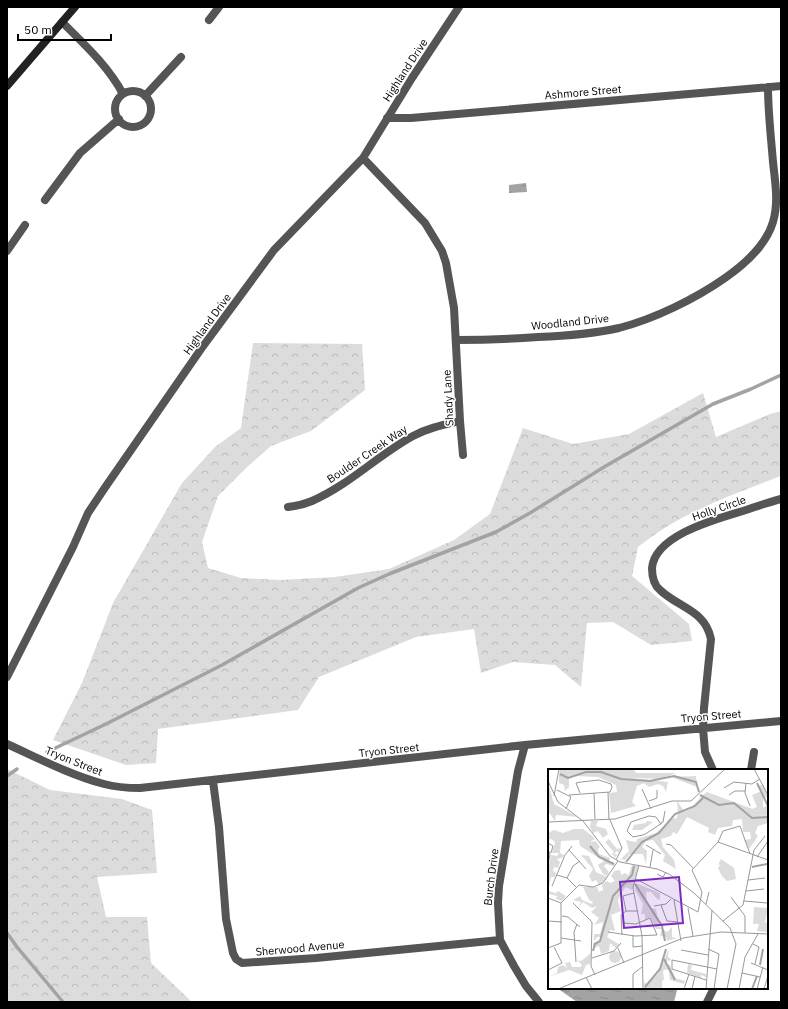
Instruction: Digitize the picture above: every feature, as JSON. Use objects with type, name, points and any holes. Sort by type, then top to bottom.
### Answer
[{"type":"street","points":[[7,86],[75,7]]},
{"type":"street","points":[[209,20],[219,7]]},
{"type":"street","name":"Highland Drive","points":[[7,677],[88,513],[104,489],[201,349],[274,250],[363,158],[387,118],[459,7]]},
{"type":"street","points":[[62,22],[92,52],[117,83],[123,94]]},
{"type":"street","points":[[145,96],[181,57]]},
{"type":"street","name":"Ashmore Street","points":[[387,118],[411,118],[781,86]]},
{"type":"street","name":"Woodland Drive","points":[[456,340],[484,340],[570,335],[619,328],[642,321],[688,300],[711,287],[735,270],[755,253],[763,242],[774,221],[776,195],[768,106],[768,87]]},
{"type":"street","points":[[134,91],[140,92],[145,96],[149,100],[151,106],[146,121],[137,126],[123,123],[119,119],[115,109],[116,103],[123,94],[134,91]]},
{"type":"street","points":[[45,200],[80,153],[119,119]]},
{"type":"street","points":[[363,158],[426,223],[437,241],[446,263],[454,308],[456,340]]},
{"type":"street","points":[[7,251],[25,225]]},
{"type":"street","name":"Shady Lane","points":[[456,340],[463,455]]},
{"type":"street","name":"Boulder Creek Way","points":[[288,508],[311,502],[334,490],[363,471],[396,446],[414,436],[436,426],[460,421]]},
{"type":"street","name":"Holly Circle","points":[[713,769],[706,752],[703,728],[711,639],[710,633],[707,625],[696,614],[659,589],[653,580],[652,572],[654,560],[662,548],[694,527],[781,498]]},
{"type":"street","name":"Tryon Street","points":[[7,744],[86,779],[105,785],[140,788],[525,745],[781,721]]},
{"type":"street","name":"Burch Drive","points":[[525,745],[518,771],[499,886],[498,903],[500,940],[526,986],[539,1002]]},
{"type":"street","points":[[751,769],[754,752]]},
{"type":"street","name":"Sherwood Avenue","points":[[213,780],[219,827],[226,919],[233,953],[236,959],[242,964],[500,940]]},
{"type":"street","points":[[707,1002],[714,989]]},
{"type":"green space","points":[[253,343],[362,344],[365,390],[311,431],[271,446],[218,496],[202,542],[208,568],[241,578],[281,580],[335,577],[389,569],[454,540],[490,514],[523,428],[573,444],[629,434],[703,393],[716,437],[770,414],[781,411],[781,476],[706,506],[671,524],[638,547],[632,576],[689,624],[692,641],[651,645],[613,622],[587,623],[581,687],[555,665],[513,662],[481,673],[474,629],[416,637],[319,677],[298,710],[158,729],[156,763],[126,765],[53,740],[82,683],[113,603],[182,483],[215,447],[241,428]]},
{"type":"green space","points":[[7,769],[50,790],[122,799],[152,810],[157,873],[97,877],[106,917],[147,917],[151,963],[192,1002],[7,1002]]},
{"type":"water","points":[[526,183],[527,192],[509,193],[509,185]]},
{"type":"water","points":[[558,989],[678,989],[674,1002],[577,1002]]},
{"type":"waterway","points":[[47,752],[222,665],[358,588],[389,574],[496,532],[713,404],[781,375]]},
{"type":"waterway","points":[[7,776],[17,769]]},
{"type":"waterway","points":[[7,933],[63,1002]]}]
